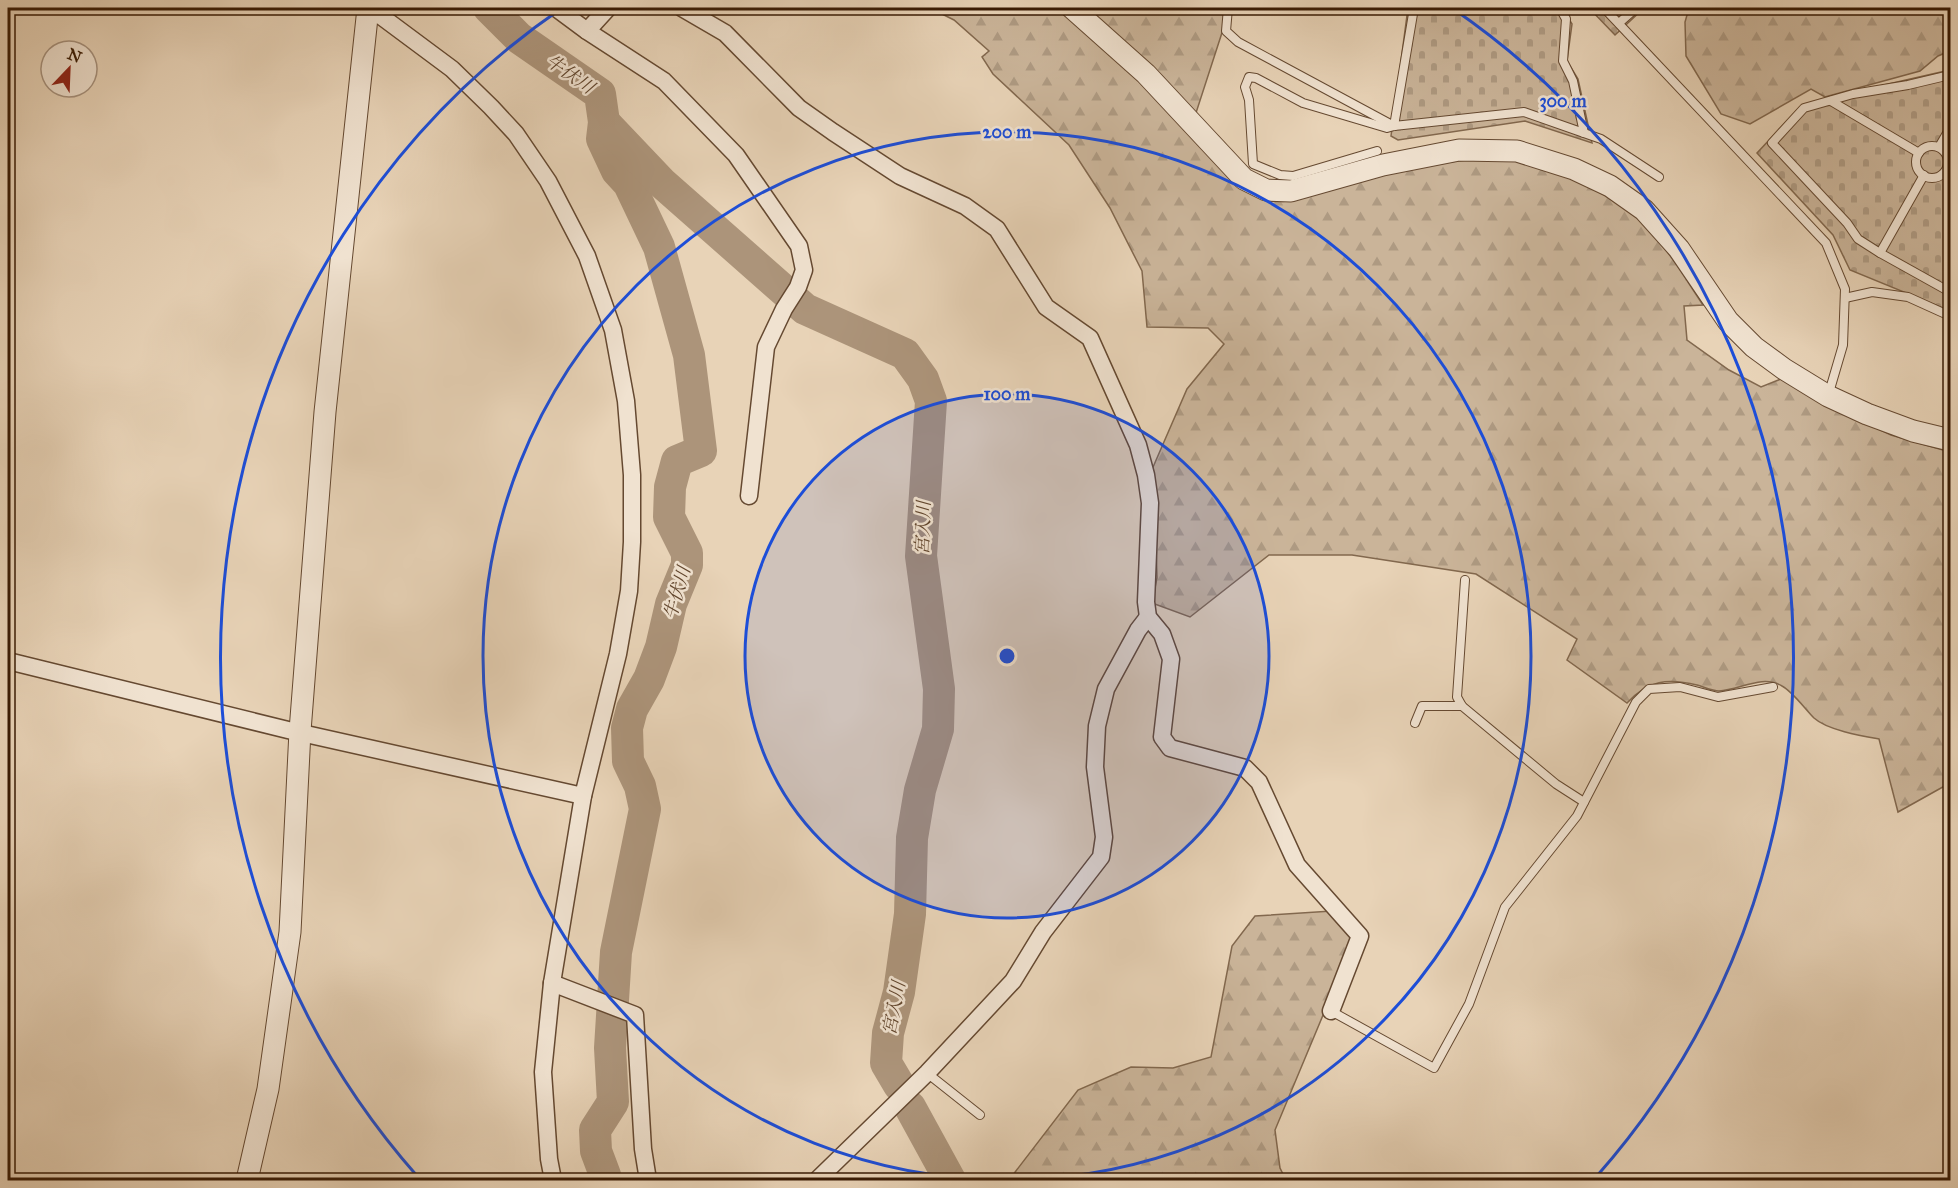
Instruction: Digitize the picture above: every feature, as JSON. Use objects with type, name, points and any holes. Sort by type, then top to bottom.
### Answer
[{"type":"street","points":[[247,1180],[268,1089],[290,932],[300,731],[325,412],[369,8]]},
{"type":"street","points":[[369,8],[452,69],[516,135],[548,181],[587,256],[613,330],[626,401],[632,475],[629,591],[618,654],[583,796],[552,983],[543,1072],[549,1159],[553,1180]]},
{"type":"street","points":[[556,8],[664,81],[735,155],[799,246],[804,270],[798,287],[784,309],[766,347],[749,496]]},
{"type":"street","points":[[587,31],[608,8]]},
{"type":"street","points":[[682,8],[725,33],[799,108],[833,132],[900,176],[965,206],[996,229],[1046,307],[1090,338],[1138,445],[1146,475],[1150,503],[1146,602],[1149,617],[1162,634],[1171,659],[1162,737],[1170,748],[1245,768],[1259,782],[1297,865],[1360,936],[1331,1011]]},
{"type":"street","points":[[1072,8],[1146,74],[1244,179],[1266,190],[1291,192],[1383,165],[1459,150],[1517,151],[1574,169],[1610,186],[1644,210],[1679,249],[1728,321],[1754,347],[1828,396],[1913,431],[1950,440]]},
{"type":"street","points":[[824,1178],[1013,981],[1043,932],[1101,857],[1104,837],[1095,767],[1097,726],[1106,689],[1138,630],[1149,617]]},
{"type":"street","points":[[8,661],[288,730],[583,796]]},
{"type":"street","points":[[552,983],[635,1015],[643,1149],[648,1180]]},
{"type":"lane","points":[[1228,8],[1226,31],[1238,42],[1394,126]]},
{"type":"lane","points":[[1394,126],[1414,8]]},
{"type":"lane","points":[[1560,8],[1566,19],[1563,61],[1573,81],[1584,133]]},
{"type":"lane","points":[[1604,8],[1826,243],[1845,289],[1843,345],[1828,396]]},
{"type":"lane","points":[[1618,23],[1636,8]]},
{"type":"lane","points":[[1950,75],[1804,108],[1772,143],[1847,223],[1858,239],[1880,254],[1950,292]]},
{"type":"lane","points":[[1377,151],[1293,176],[1280,175],[1253,164],[1249,100],[1245,87],[1249,77],[1256,78],[1304,103],[1387,128],[1524,112],[1601,139],[1659,177]]},
{"type":"lane","points":[[1831,101],[1919,153]]},
{"type":"lane","points":[[1939,147],[1950,128]]},
{"type":"lane","points":[[1929,146],[1939,147],[1947,155],[1948,170],[1936,177],[1924,175],[1916,165],[1919,153],[1929,146]]},
{"type":"lane","points":[[1880,254],[1924,175]]},
{"type":"lane","points":[[1845,298],[1872,292],[1908,297],[1950,316]]},
{"type":"lane","points":[[1465,580],[1457,697],[1462,705],[1556,784],[1584,802]]},
{"type":"lane","points":[[1331,1011],[1434,1068],[1469,1004],[1505,907],[1577,816],[1635,702],[1649,689],[1680,687],[1718,697],[1773,687]]},
{"type":"lane","points":[[1415,723],[1422,706],[1462,705]]},
{"type":"lane","points":[[927,1073],[980,1115]]},
{"type":"green space","points":[[903,8],[1061,8],[1129,70],[1250,193],[1272,201],[1290,201],[1347,183],[1424,166],[1464,160],[1500,159],[1536,165],[1554,171],[1591,187],[1623,207],[1647,227],[1656,238],[1673,259],[1703,305],[1684,306],[1687,340],[1729,370],[1761,387],[1781,379],[1824,403],[1891,435],[1950,452],[1950,783],[1898,812],[1879,739],[1827,726],[1814,718],[1790,692],[1774,683],[1759,682],[1719,691],[1687,683],[1659,683],[1635,695],[1627,703],[1567,660],[1577,639],[1476,574],[1352,555],[1269,555],[1190,617],[1152,603],[1157,578],[1155,515],[1150,474],[1187,389],[1224,344],[1208,328],[1147,327],[1142,271],[1110,208],[1069,145],[993,74],[982,57],[989,51],[954,20],[938,12]]},
{"type":"green space","points":[[1082,8],[1230,8],[1195,116]]},
{"type":"green space","points":[[1408,8],[1562,8],[1572,24],[1567,61],[1578,79],[1592,143],[1525,121],[1398,140],[1391,136]]},
{"type":"green space","points":[[1589,8],[1644,8],[1615,35]]},
{"type":"green space","points":[[1689,8],[1950,8],[1950,51],[1938,56],[1920,71],[1825,97],[1811,89],[1750,124],[1721,114],[1686,56],[1685,22]]},
{"type":"green space","points":[[1950,70],[1950,311],[1850,270],[1833,235],[1757,153],[1801,106]]},
{"type":"green space","points":[[1332,911],[1354,941],[1275,1130],[1280,1168],[1286,1180],[1009,1180],[1078,1090],[1131,1067],[1173,1068],[1211,1057],[1232,946],[1255,916]]},
{"type":"waterway","name":"牛伏川","points":[[489,8],[519,38],[600,94],[604,122],[602,139],[617,171],[629,184],[659,247],[689,355],[701,451],[677,461],[670,487],[669,517],[687,553],[687,565],[671,604],[661,647],[649,679],[632,709],[627,728],[628,761],[640,786],[645,809],[616,952],[610,1048],[613,1102],[595,1130],[596,1151],[606,1180]]},
{"type":"waterway","name":"宮入川","points":[[604,122],[662,183],[805,309],[905,354],[923,379],[931,401],[921,556],[939,689],[938,729],[920,790],[912,838],[910,914],[899,992],[888,1033],[886,1063],[899,1085]]},
{"type":"waterway","name":"宮入川","points":[[910,1107],[950,1180]]}]
